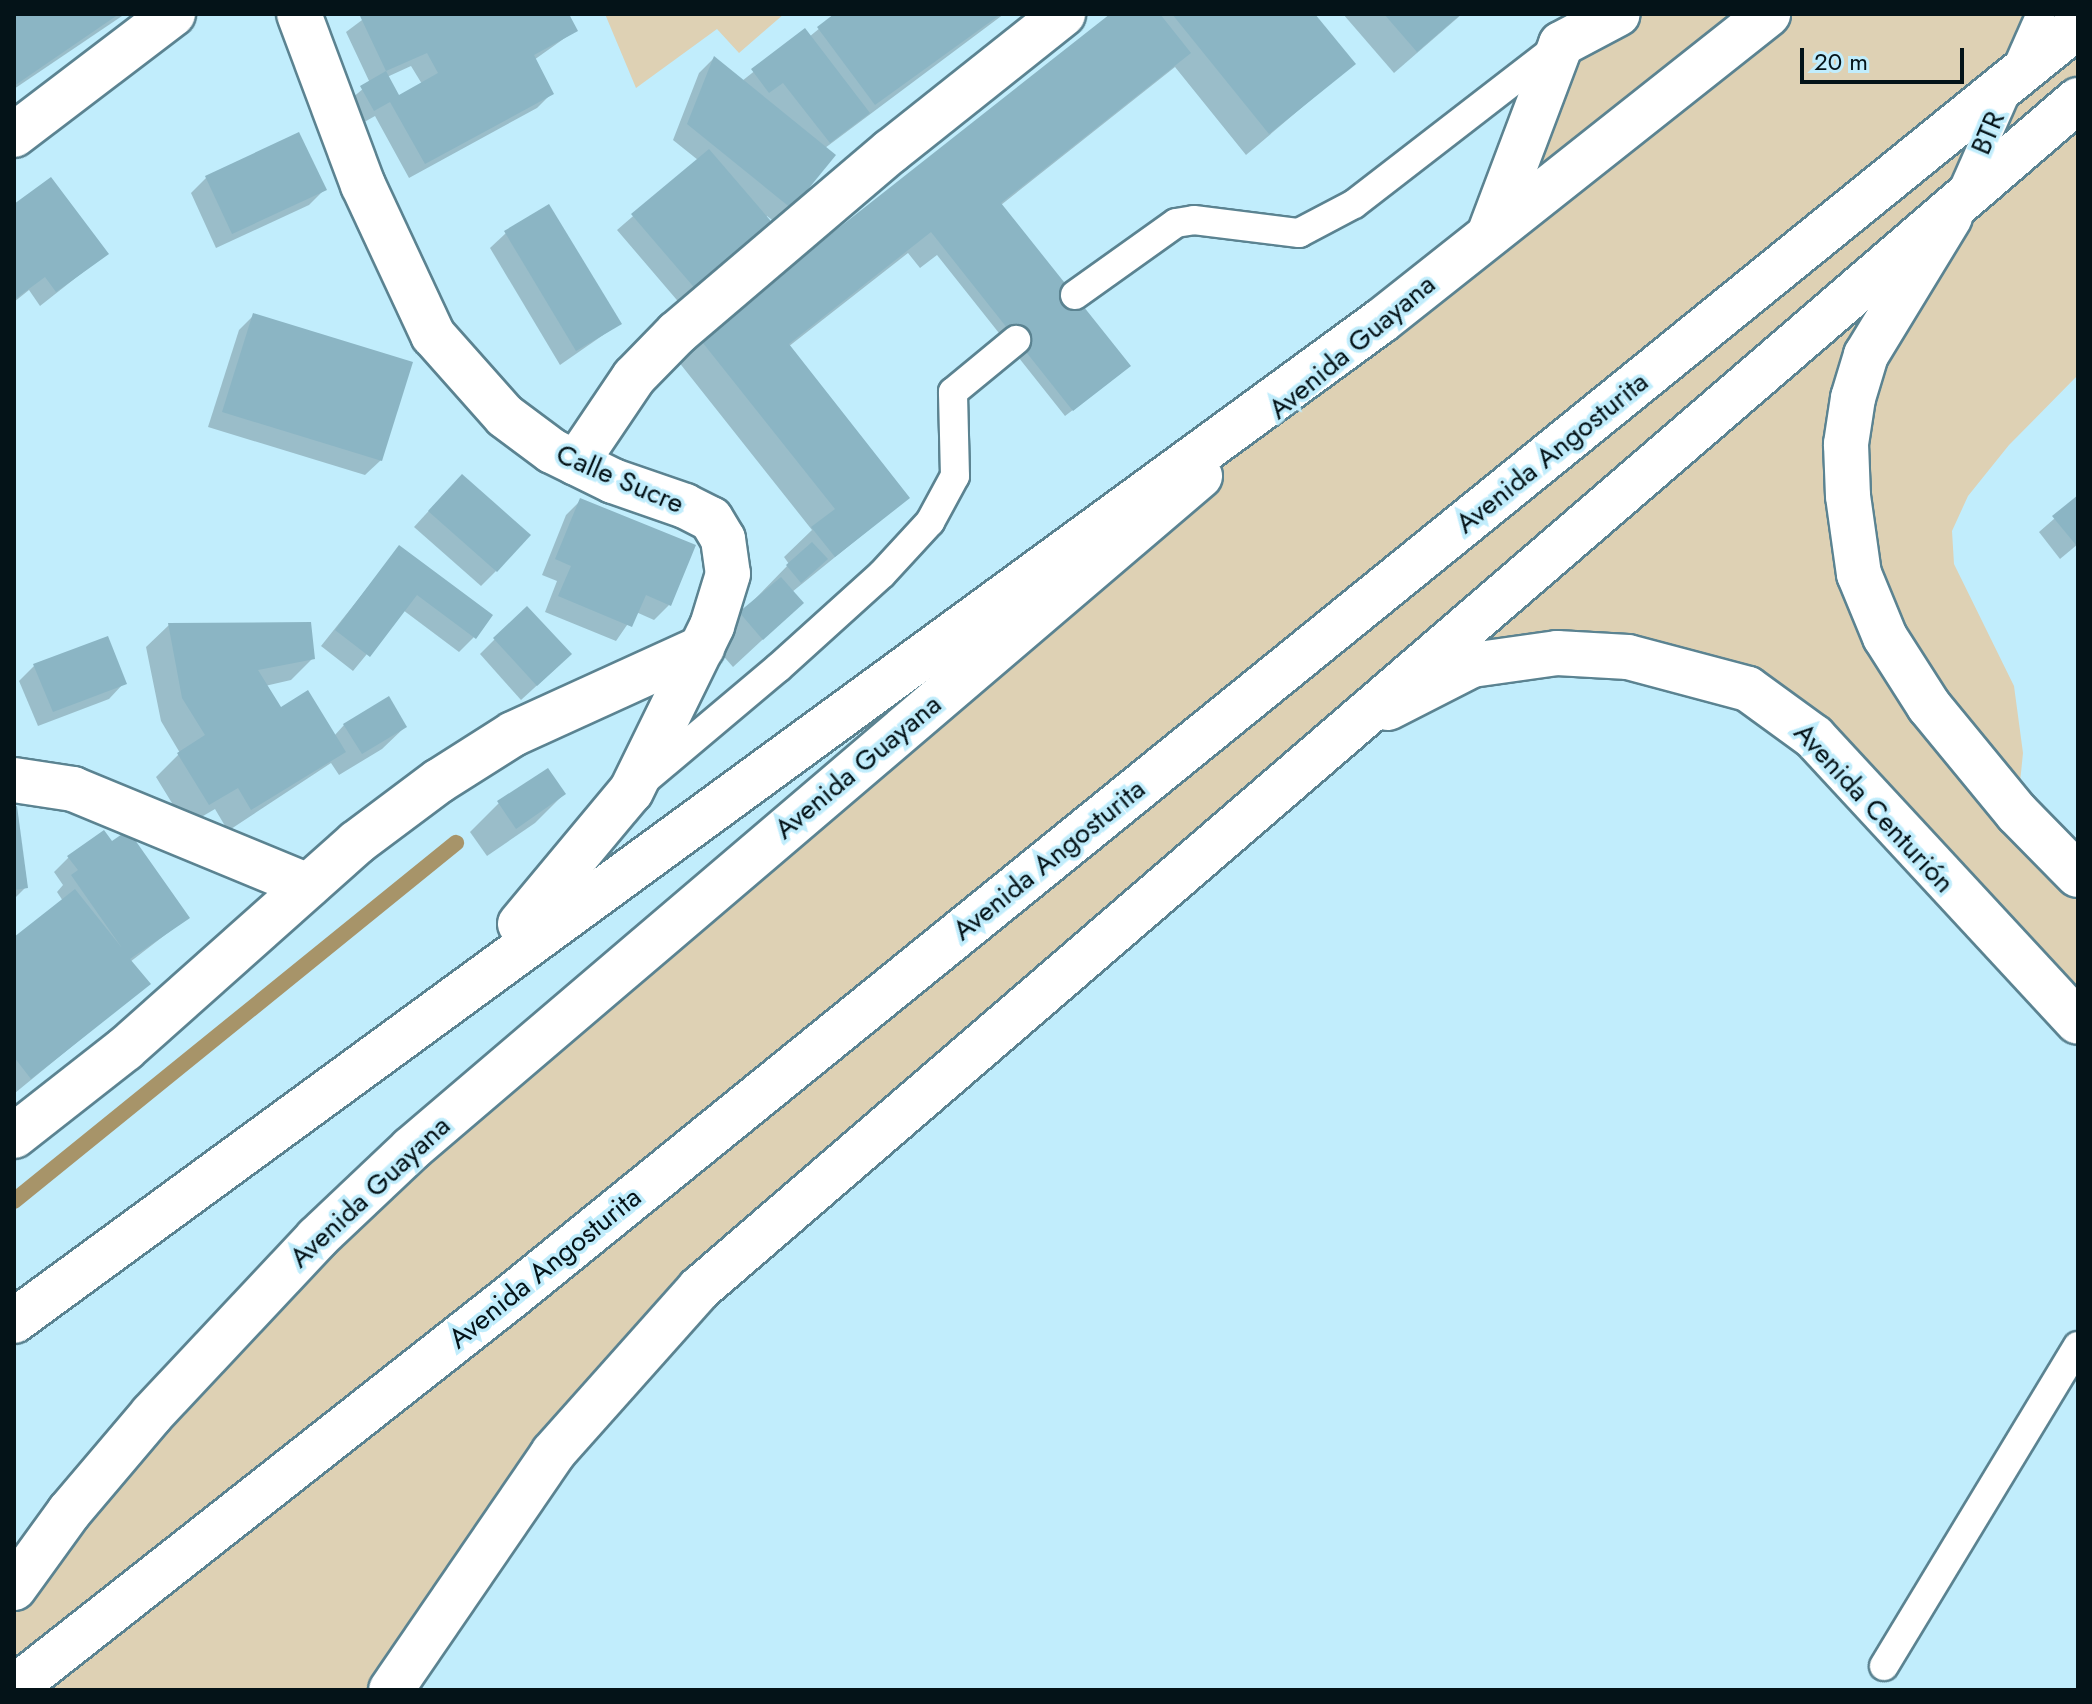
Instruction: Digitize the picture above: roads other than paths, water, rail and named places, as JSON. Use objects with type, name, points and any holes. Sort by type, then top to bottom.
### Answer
[{"type":"main road","points":[[14,135],[173,14]]},
{"type":"main road","name":"Calle Sucre","points":[[299,14],[363,185],[433,335],[505,416],[576,463],[711,519],[723,539],[728,574],[702,648],[631,791],[556,886],[448,1000]]},
{"type":"main road","points":[[576,463],[634,377],[677,333],[891,151],[1063,14]]},
{"type":"main road","points":[[1489,234],[1569,29],[1618,14]]},
{"type":"main road","name":"Avenida Guayana","points":[[14,1588],[69,1512],[152,1414],[317,1238],[411,1149],[1381,321],[1768,14]]},
{"type":"main road","name":"Avenida Angosturita","points":[[14,1688],[525,1285],[2078,26]]},
{"type":"main road","points":[[391,1690],[553,1453],[699,1289],[1358,724],[2078,100]]},
{"type":"main road","points":[[1955,208],[1866,355],[1853,398],[1848,483],[1859,574],[1885,637],[1929,706],[1993,787],[2078,875]]},
{"type":"main road","points":[[14,1321],[448,1000],[1381,321]]},
{"type":"main road","points":[[14,1136],[125,1049],[308,886],[427,789],[513,734],[702,648]]},
{"type":"main road","name":"Avenida Centurión","points":[[1358,724],[1472,665],[1557,653],[1672,666],[1748,689],[1814,737],[2078,1022]]},
{"type":"main road","points":[[14,780],[98,798],[308,886]]},
{"type":"lane","name":"BTR","points":[[1955,208],[2041,14]]},
{"type":"lane","points":[[1075,295],[1176,223],[1194,220],[1299,233],[1354,204],[1569,29]]},
{"type":"lane","points":[[631,791],[790,658],[882,574],[930,522],[955,476],[953,392],[1016,340]]},
{"type":"lane","points":[[1884,1666],[2078,1346]]},
{"type":"waterway","points":[[14,1201],[456,843]]}]
